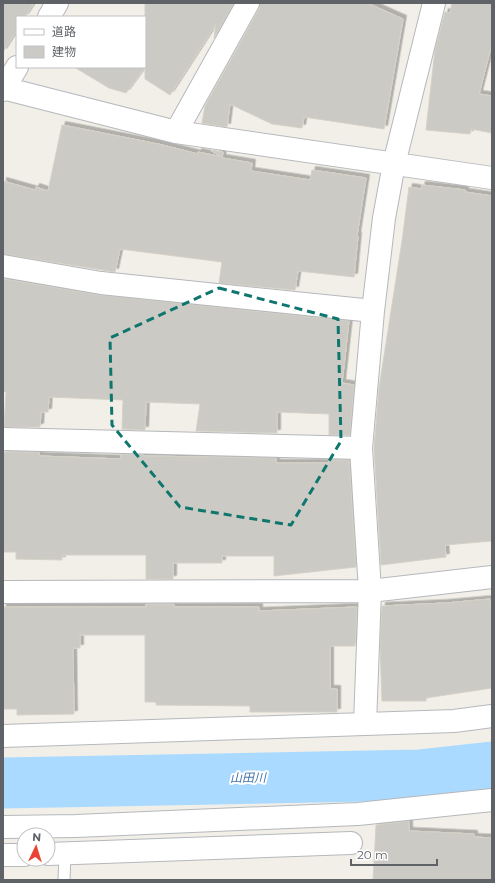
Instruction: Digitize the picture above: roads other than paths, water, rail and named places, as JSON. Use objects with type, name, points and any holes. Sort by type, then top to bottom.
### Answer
[{"type":"street","points":[[50,16],[58,3]]},
{"type":"street","points":[[176,132],[248,3]]},
{"type":"street","points":[[365,724],[370,591],[361,448],[373,311],[384,218],[394,164],[434,3]]},
{"type":"street","points":[[16,68],[3,88],[176,132],[492,178]]},
{"type":"street","points":[[3,266],[101,283],[373,311]]},
{"type":"street","points":[[3,439],[361,448]]},
{"type":"street","points":[[3,592],[370,591],[492,577]]},
{"type":"street","points":[[3,736],[454,721],[492,716]]},
{"type":"street","points":[[3,827],[76,826],[358,814],[492,800]]},
{"type":"street","points":[[56,854],[351,843]]},
{"type":"street","points":[[3,855],[16,855]]},
{"type":"lane","points":[[56,854],[64,880]]},
{"type":"waterway","name":"山田川","points":[[3,783],[419,775],[492,767]]}]
